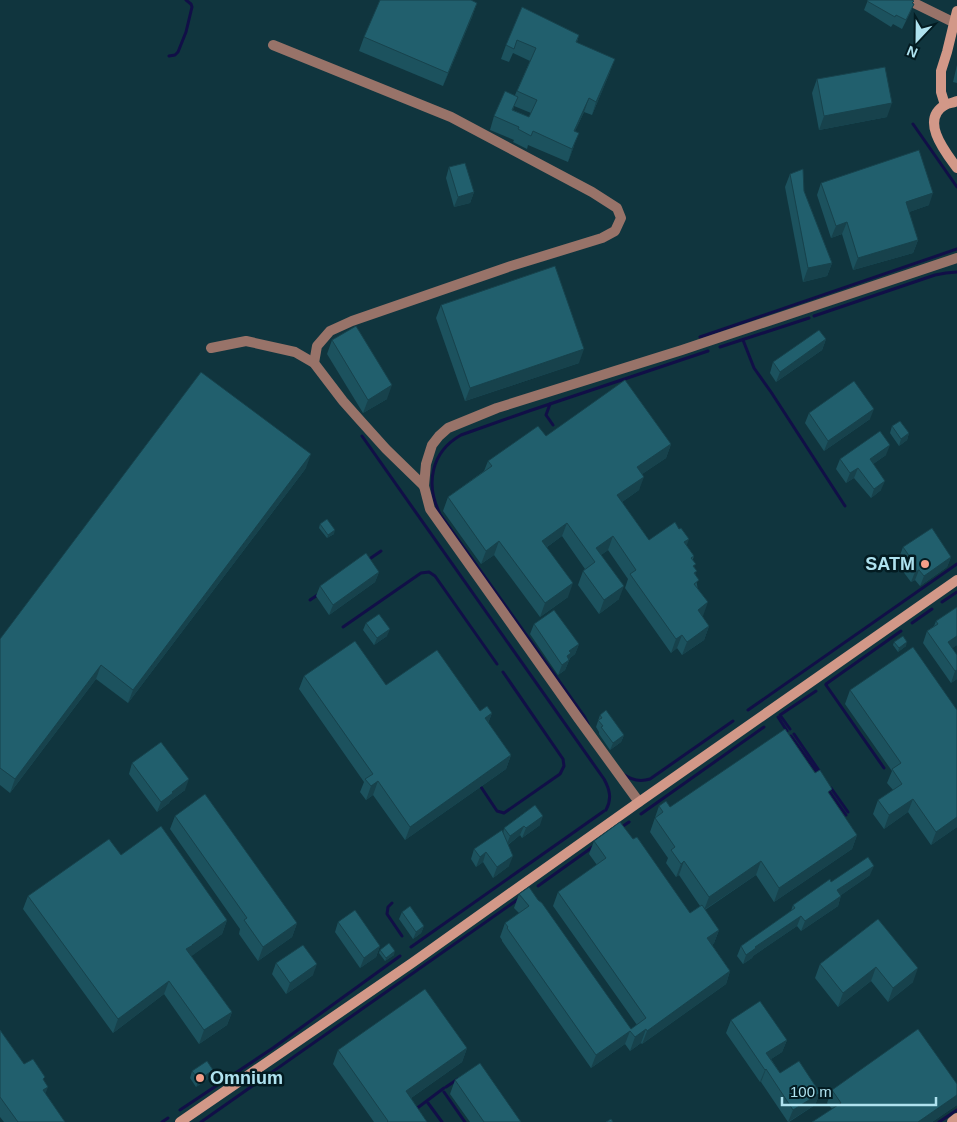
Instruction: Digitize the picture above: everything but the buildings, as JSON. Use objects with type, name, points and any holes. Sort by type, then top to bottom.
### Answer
[{"type":"main road","points":[[945,105],[941,92],[940,72],[957,11]]},
{"type":"main road","points":[[957,102],[945,105],[937,113],[934,122],[935,131],[944,152],[957,168]]},
{"type":"main road","points":[[180,1122],[412,963],[957,580]]},
{"type":"main road","points":[[952,1122],[957,1118]]},
{"type":"street","points":[[908,0],[955,23]]},
{"type":"street","points":[[273,45],[451,117],[592,192],[618,208],[621,218],[615,230],[602,238],[512,266],[352,321],[330,332],[317,346],[314,363]]},
{"type":"street","points":[[639,802],[430,508],[424,486],[426,464],[432,446],[448,428],[497,408],[691,347],[957,258]]},
{"type":"street","points":[[210,348],[246,341],[295,352],[314,363],[359,419],[386,449],[424,486]]},
{"type":"waterway","points":[[169,56],[175,55],[178,52],[186,32],[192,7],[186,0]]},
{"type":"waterway","points":[[913,124],[957,187]]},
{"type":"waterway","points":[[700,337],[957,249]]},
{"type":"waterway","points":[[814,316],[935,275],[957,272]]},
{"type":"waterway","points":[[720,347],[809,318]]},
{"type":"waterway","points":[[743,340],[754,368],[845,506]]},
{"type":"waterway","points":[[588,724],[440,514],[435,503],[432,480],[437,460],[443,450],[461,435],[708,351]]},
{"type":"waterway","points":[[550,404],[546,415],[553,425]]},
{"type":"waterway","points":[[362,436],[604,779],[610,794],[606,810]]},
{"type":"waterway","points":[[368,560],[381,551]]},
{"type":"waterway","points":[[748,710],[957,564]]},
{"type":"waterway","points":[[343,627],[421,573],[429,572],[435,576],[497,664]]},
{"type":"waterway","points":[[942,602],[957,592]]},
{"type":"waterway","points":[[310,600],[319,594]]},
{"type":"waterway","points":[[912,623],[932,609]]},
{"type":"waterway","points":[[826,684],[901,631]]},
{"type":"waterway","points":[[481,787],[497,811],[504,813],[560,774],[564,766],[563,759],[503,672]]},
{"type":"waterway","points":[[826,685],[884,768]]},
{"type":"waterway","points":[[790,729],[780,715],[816,691]]},
{"type":"waterway","points":[[778,717],[787,731]]},
{"type":"waterway","points":[[623,774],[636,780],[650,779],[733,721]]},
{"type":"waterway","points":[[641,814],[764,727]]},
{"type":"waterway","points":[[794,734],[820,772]]},
{"type":"waterway","points":[[791,736],[819,775]]},
{"type":"waterway","points":[[831,788],[848,812]]},
{"type":"waterway","points":[[829,791],[846,815]]},
{"type":"waterway","points":[[411,947],[604,811]]},
{"type":"waterway","points":[[620,828],[629,822]]},
{"type":"waterway","points":[[538,886],[594,846]]},
{"type":"waterway","points":[[201,1122],[520,898]]},
{"type":"waterway","points":[[392,903],[388,907],[387,914],[402,936]]},
{"type":"waterway","points":[[180,1110],[273,1048],[400,956]]},
{"type":"waterway","points":[[446,1087],[458,1079]]},
{"type":"waterway","points":[[416,1109],[444,1088]]},
{"type":"waterway","points":[[444,1092],[465,1122]]},
{"type":"waterway","points":[[428,1103],[442,1122]]},
{"type":"waterway","points":[[939,1122],[957,1110]]},
{"type":"waterway","points":[[162,1122],[168,1118]]},
{"type":"place","name":"SATM","points":[[925,564]]},
{"type":"place","name":"Omnium","points":[[200,1078]]}]
